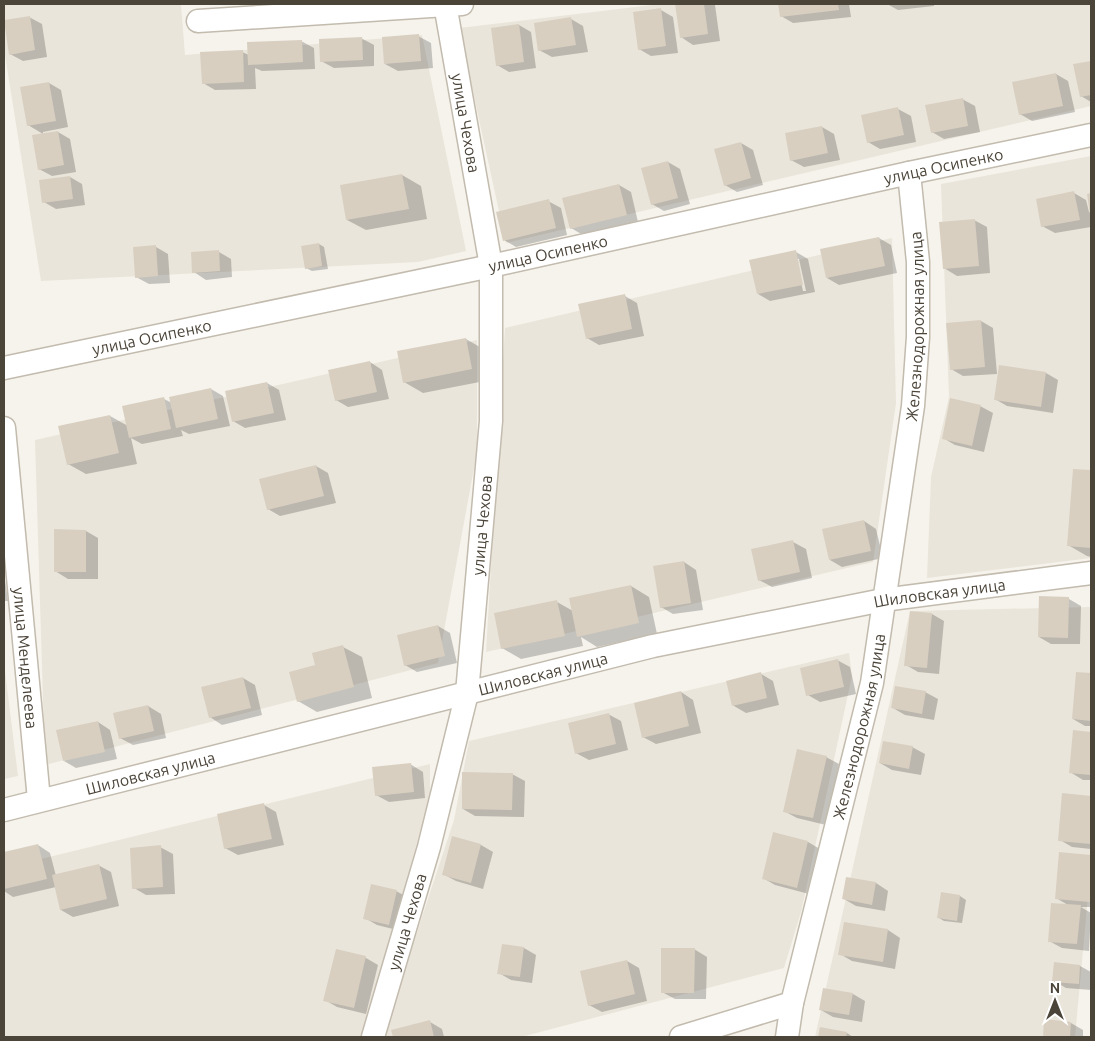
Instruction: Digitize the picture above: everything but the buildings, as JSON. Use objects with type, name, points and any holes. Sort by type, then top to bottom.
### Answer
[{"type":"street","points":[[198,21],[451,4]]},
{"type":"street","name":"улица Чехова","points":[[373,1037],[429,847],[467,693],[491,421],[491,266],[451,4]]},
{"type":"street","name":"улица Осипенко","points":[[4,368],[491,266],[1091,135]]},
{"type":"street","name":"Железнодорожная улица","points":[[787,1037],[792,1003],[872,683],[913,406],[918,337],[918,262],[910,173]]},
{"type":"street","name":"улица Менделеева","points":[[4,428],[39,800]]},
{"type":"street","name":"Шиловская улица","points":[[4,810],[652,646],[883,600],[1091,573]]},
{"type":"street","points":[[681,1037],[792,1003]]},
{"type":"shaded area","points":[[4,4],[204,4],[181,5],[185,55],[422,35],[466,251],[418,262],[41,281],[4,49]]},
{"type":"shaded area","points":[[660,4],[1091,4],[1091,106],[506,243],[459,28]]},
{"type":"shaded area","points":[[1091,156],[1091,558],[927,578],[931,477],[949,397],[941,184]]},
{"type":"shaded area","points":[[892,238],[896,403],[873,562],[486,652],[505,328]]},
{"type":"shaded area","points":[[477,340],[477,452],[438,663],[45,765],[35,440]]},
{"type":"shaded area","points":[[1091,607],[1091,864],[1075,1037],[815,1037],[910,611]]},
{"type":"shaded area","points":[[849,653],[852,676],[801,912],[784,968],[521,1037],[384,1037],[454,820],[469,741]]},
{"type":"shaded area","points":[[4,663],[18,776],[4,779]]},
{"type":"shaded area","points":[[430,764],[430,797],[362,1037],[4,1037],[4,868]]}]
